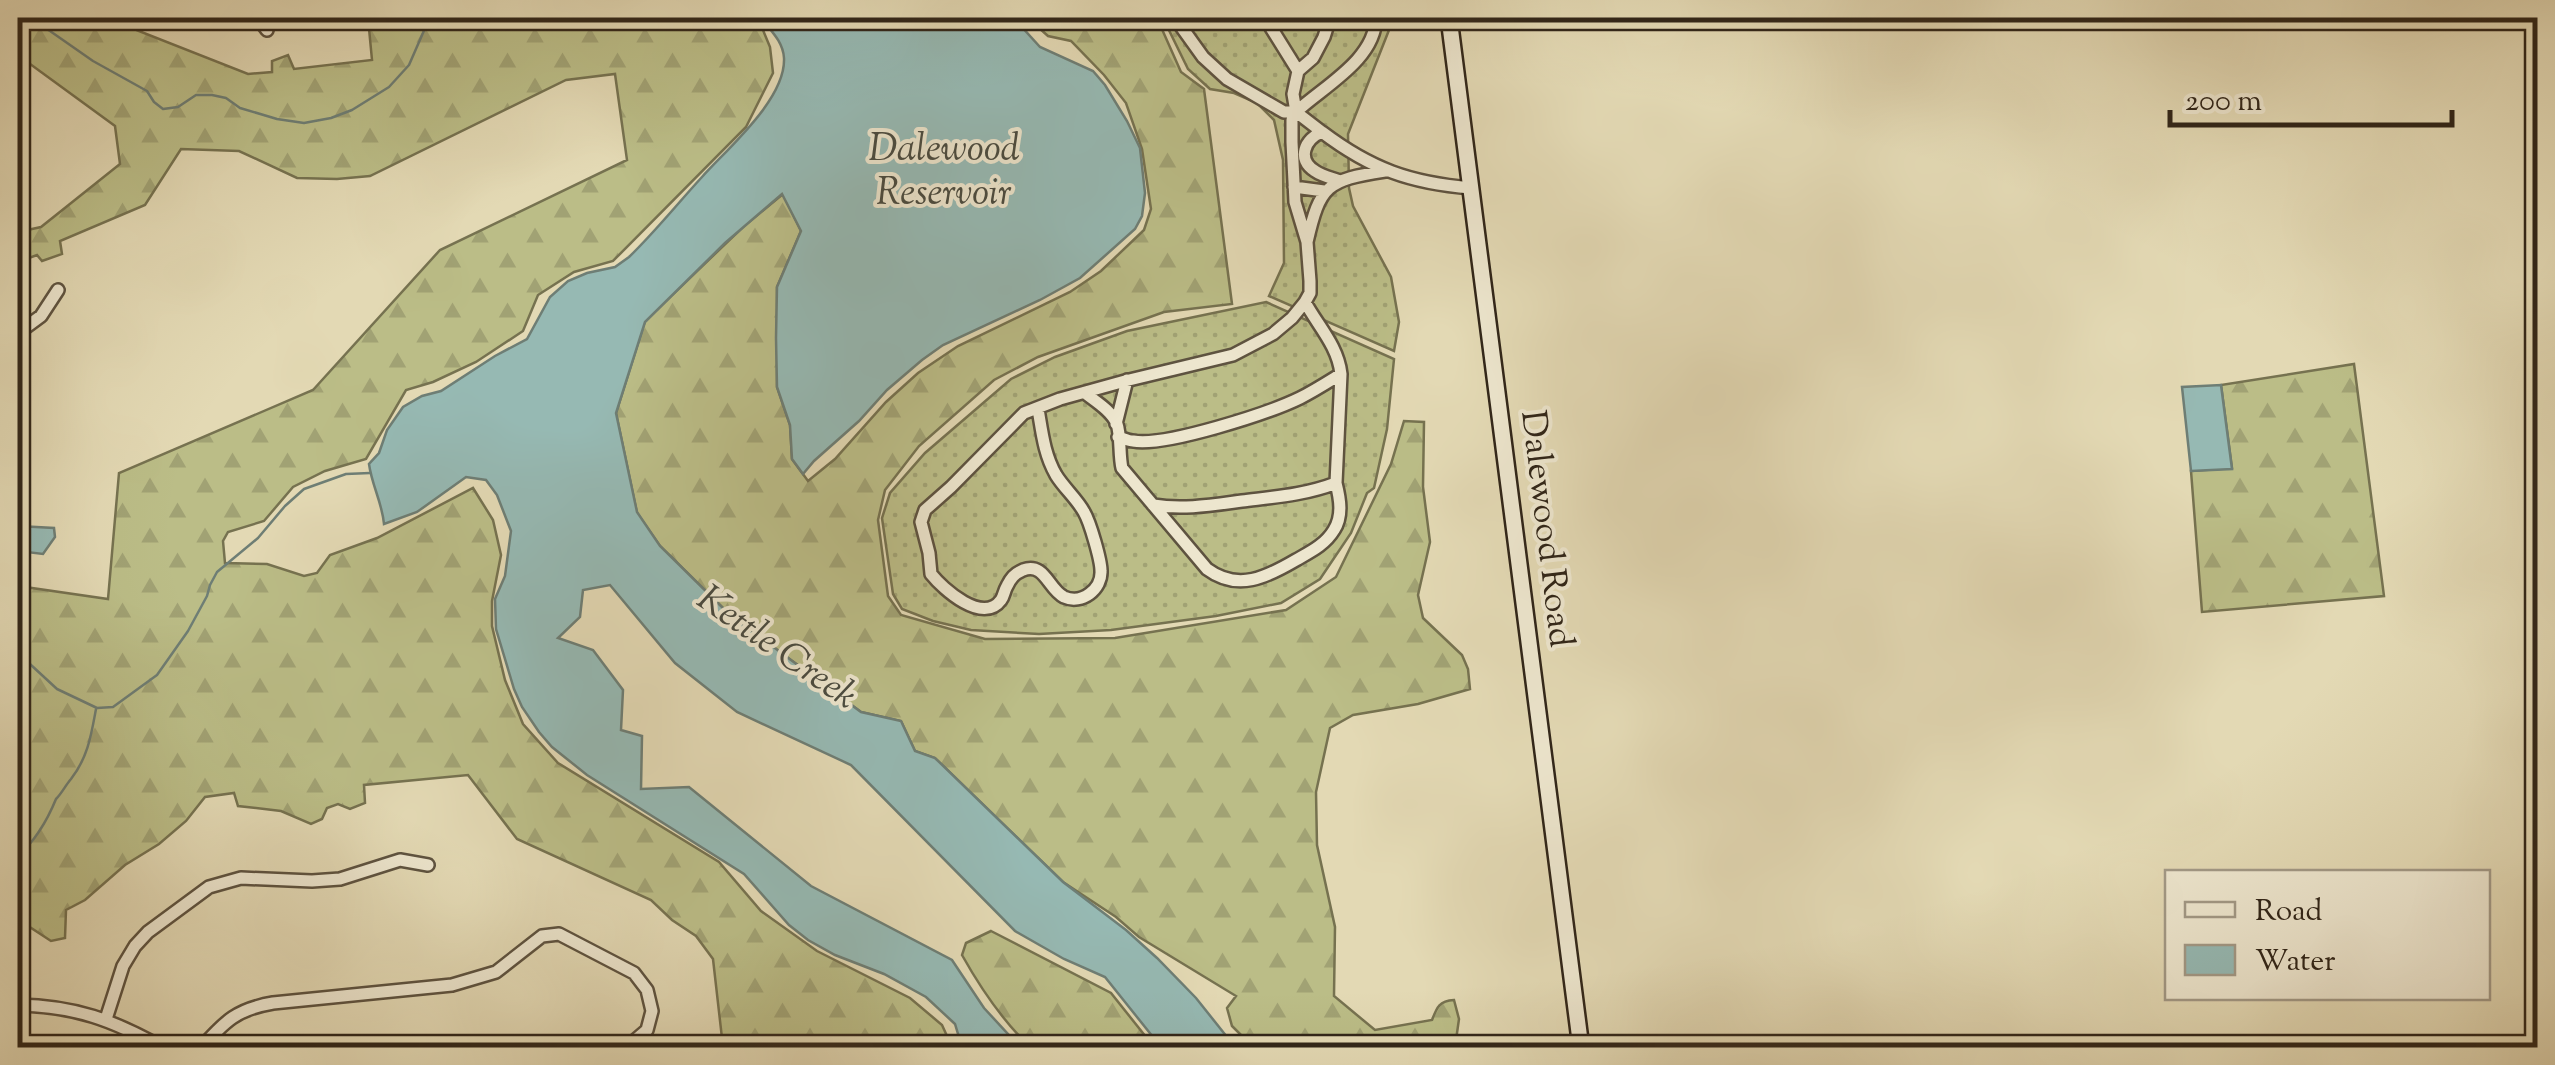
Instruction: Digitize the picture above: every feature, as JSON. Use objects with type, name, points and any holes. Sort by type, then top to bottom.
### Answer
[{"type":"main road","name":"Dalewood Road","points":[[1449,18],[1581,1048]]},
{"type":"street","points":[[258,18],[267,30]]},
{"type":"street","points":[[1176,18],[1203,57],[1228,78],[1284,112],[1296,112],[1348,152],[1385,171],[1436,185],[1471,188]]},
{"type":"street","points":[[1264,18],[1298,71]]},
{"type":"street","points":[[1296,112],[1293,94],[1298,71],[1313,58],[1330,18]]},
{"type":"street","points":[[1307,242],[1299,222],[1294,187],[1292,120],[1317,92],[1348,70],[1372,38],[1376,18]]},
{"type":"street","points":[[1322,132],[1307,142],[1307,164],[1315,172],[1340,181]]},
{"type":"street","points":[[1038,409],[1044,447],[1056,474],[1084,511],[1101,578],[1085,598],[1064,597],[1039,570],[1030,568],[1010,579],[1000,602],[974,608],[931,574],[921,522],[925,510],[1024,413],[1085,392],[1242,350],[1273,334],[1292,318],[1310,293],[1307,242],[1317,202],[1324,191],[1340,181],[1385,171]]},
{"type":"street","points":[[1294,187],[1324,191]]},
{"type":"street","points":[[18,333],[41,316],[58,290]]},
{"type":"street","points":[[1127,380],[1117,430],[1122,468],[1207,570],[1218,578],[1230,581],[1275,573],[1321,545],[1340,516],[1336,484],[1340,360],[1305,302]]},
{"type":"street","points":[[1085,392],[1105,410],[1117,430],[1134,442],[1152,441],[1266,412],[1342,374]]},
{"type":"street","points":[[1153,505],[1202,507],[1313,492],[1336,484]]},
{"type":"street","points":[[106,1019],[123,966],[136,946],[148,932],[209,887],[240,878],[340,879],[400,860],[428,865]]},
{"type":"street","points":[[202,1048],[224,1022],[248,1008],[452,986],[496,972],[542,936],[559,934],[634,972],[647,990],[652,1011],[647,1030],[626,1048]]},
{"type":"street","points":[[18,1004],[106,1019],[163,1048]]},
{"type":"green space","points":[[18,18],[106,18],[248,74],[272,72],[272,61],[288,55],[294,69],[372,60],[368,18],[580,18],[592,23],[610,18],[758,18],[770,47],[773,73],[746,127],[613,261],[574,272],[538,295],[523,331],[476,362],[406,390],[366,459],[325,471],[293,487],[264,521],[228,532],[223,541],[225,563],[267,564],[304,576],[317,573],[330,555],[377,538],[473,488],[493,520],[501,555],[492,601],[492,626],[505,680],[523,724],[558,763],[719,862],[761,911],[817,951],[910,998],[942,1025],[952,1047],[723,1047],[713,959],[696,936],[651,900],[517,839],[468,775],[364,785],[365,803],[350,809],[338,804],[327,808],[322,819],[311,824],[281,811],[238,806],[234,793],[205,797],[186,821],[159,844],[66,910],[65,938],[51,941],[25,924],[18,927],[18,586],[108,599],[119,473],[313,390],[440,250],[627,160],[615,74],[566,80],[370,176],[297,178],[239,151],[181,149],[145,205],[60,241],[62,254],[42,261],[37,255],[18,262],[18,232],[41,227],[120,164],[115,126],[26,61],[18,62]]},
{"type":"green space","points":[[1028,18],[1157,18],[1181,72],[1204,89],[1232,304],[1164,312],[1038,357],[994,380],[919,446],[885,490],[878,520],[888,596],[901,615],[985,639],[1115,638],[1286,610],[1336,577],[1391,464],[1404,421],[1424,422],[1423,487],[1430,542],[1418,595],[1423,618],[1462,655],[1470,689],[1418,704],[1353,715],[1330,728],[1316,792],[1317,845],[1335,927],[1334,996],[1375,1030],[1432,1020],[1439,1006],[1454,1000],[1459,1019],[1455,1047],[1253,1047],[1232,1026],[1227,1008],[1236,996],[1139,937],[1063,882],[935,758],[915,751],[901,721],[861,712],[729,614],[660,546],[637,513],[616,413],[645,321],[783,194],[801,231],[777,287],[777,387],[790,425],[792,459],[808,481],[835,459],[918,373],[958,346],[1070,292],[1101,271],[1144,230],[1151,209],[1142,149],[1126,103],[1071,41],[1048,36]]},
{"type":"green space","points":[[1163,18],[1388,18],[1389,30],[1348,134],[1353,206],[1391,277],[1399,322],[1394,351],[1269,296],[1284,263],[1283,160],[1274,120],[1257,103],[1234,93],[1210,89],[1188,69]]},
{"type":"green space","points":[[1266,302],[1394,359],[1387,429],[1374,488],[1367,493],[1351,533],[1320,579],[1281,603],[1111,630],[1039,634],[971,630],[902,609],[893,594],[882,518],[890,493],[925,453],[1011,379],[1055,357],[1127,331]]},
{"type":"green space","points":[[2354,364],[2384,596],[2202,612],[2191,471],[2232,468],[2221,385]]},
{"type":"green space","points":[[991,931],[1111,993],[1154,1047],[1030,1047],[993,1004],[962,955],[966,943]]},
{"type":"water","name":"Dalewood Reservoir","points":[[761,18],[1018,18],[1040,47],[1093,71],[1105,85],[1140,148],[1145,193],[1142,216],[1135,229],[1080,278],[943,345],[922,360],[803,474],[792,459],[790,425],[777,387],[777,287],[801,231],[782,194],[725,243],[645,322],[616,413],[637,512],[660,546],[729,614],[861,712],[901,721],[915,751],[935,758],[1063,882],[1157,958],[1235,1047],[1161,1047],[1105,977],[1015,931],[851,765],[737,712],[675,663],[610,585],[583,590],[580,617],[558,638],[593,650],[623,690],[621,730],[642,736],[641,789],[689,787],[811,886],[952,960],[984,1008],[1020,1047],[962,1047],[955,1024],[926,997],[808,940],[789,925],[744,874],[587,775],[539,732],[514,689],[496,629],[495,599],[505,576],[511,531],[497,495],[486,480],[466,477],[417,512],[384,524],[369,464],[403,407],[441,391],[527,339],[550,297],[568,281],[615,267],[629,257],[766,106],[782,74],[784,58],[779,41]]},
{"type":"water","points":[[2221,385],[2232,469],[2191,471],[2182,387]]},
{"type":"water","points":[[18,526],[54,528],[55,537],[43,554],[18,551]]},
{"type":"waterway","points":[[25,18],[147,91],[163,109],[178,107],[196,95],[212,95],[226,98],[240,108],[304,123],[352,110],[389,87],[409,65],[426,26],[434,18]]},
{"type":"waterway","points":[[474,18],[499,18]]},
{"type":"waterway","points":[[18,653],[57,689],[97,708],[113,707],[157,675],[188,631],[217,572],[258,538],[285,506],[304,489],[346,474],[370,473]]},
{"type":"waterway","points":[[18,856],[40,830],[77,771],[96,709]]},
{"type":"water label","name":"Kettle Creek","points":[[776,649]]}]
